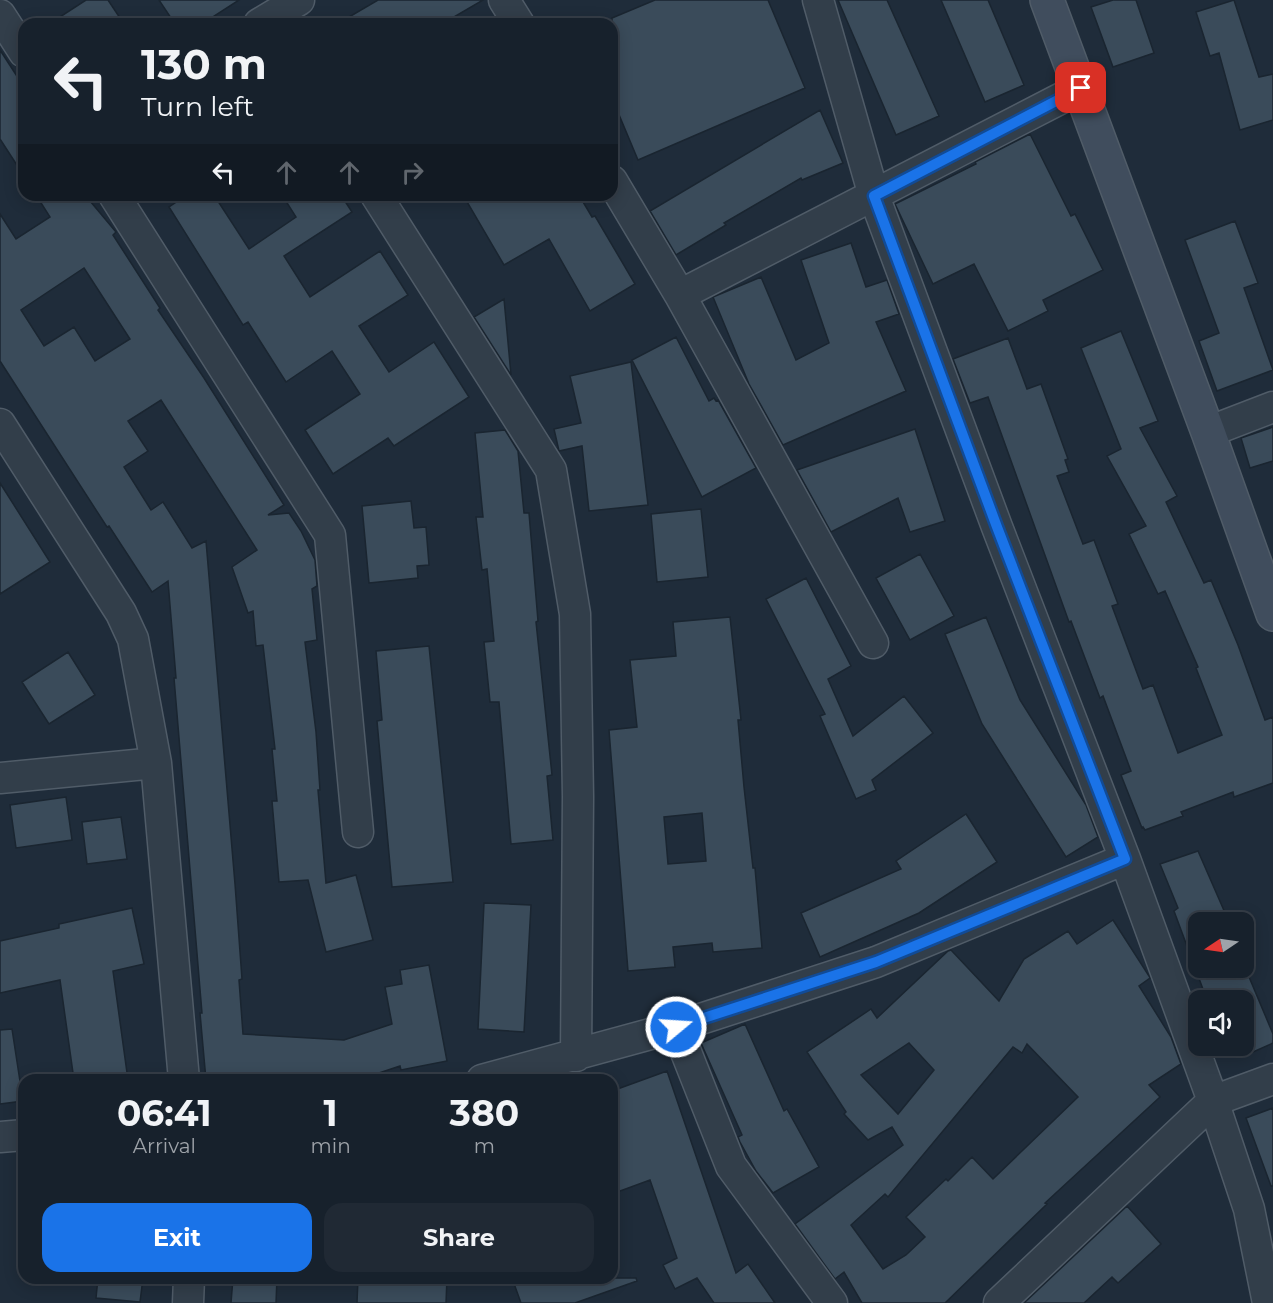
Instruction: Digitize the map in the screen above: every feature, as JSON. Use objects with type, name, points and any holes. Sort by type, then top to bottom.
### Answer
[{"type":"main road","points":[[1047,0],[1208,432],[1273,614]]},
{"type":"street","points":[[272,18],[299,0]]},
{"type":"street","points":[[504,0],[515,18]]},
{"type":"street","points":[[818,0],[874,196],[997,527],[1125,859],[1213,1101],[1249,1209],[1268,1303]]},
{"type":"street","points":[[0,15],[18,43]]},
{"type":"street","points":[[680,295],[1081,88]]},
{"type":"street","points":[[618,191],[680,295],[873,643]]},
{"type":"street","points":[[118,201],[330,536],[358,832]]},
{"type":"street","points":[[380,201],[551,470],[575,614],[578,797],[576,1056]]},
{"type":"street","points":[[1208,432],[1273,407]]},
{"type":"street","points":[[0,424],[121,613],[133,639],[156,763],[183,1074]]},
{"type":"street","points":[[0,778],[156,763]]},
{"type":"street","points":[[506,1074],[676,1027],[876,962],[1125,859]]},
{"type":"street","points":[[676,1027],[731,1166],[832,1303]]},
{"type":"street","points":[[999,1303],[1213,1101],[1273,1079]]},
{"type":"street","points":[[0,1137],[18,1136]]},
{"type":"street","points":[[188,1303],[189,1284]]},
{"type":"building","points":[[86,0],[108,0],[120,18],[58,18]]},
{"type":"building","points":[[159,0],[239,0],[211,18],[171,18]]},
{"type":"building","points":[[378,0],[483,0],[452,18],[347,18]]},
{"type":"building","points":[[655,0],[768,0],[805,88],[638,160],[618,112],[618,18],[612,18]]},
{"type":"building","points":[[838,0],[887,0],[939,116],[896,135]]},
{"type":"building","points":[[941,0],[988,0],[1024,85],[985,102]]},
{"type":"building","points":[[1113,0],[1136,0],[1154,53],[1113,67],[1091,7]]},
{"type":"building","points":[[1234,0],[1259,77],[1273,74],[1273,120],[1240,130],[1219,53],[1210,56],[1196,12]]},
{"type":"building","points":[[0,50],[18,78],[18,167],[0,139]]},
{"type":"building","points":[[820,110],[843,163],[802,180],[801,178],[724,223],[726,225],[676,255],[650,211]]},
{"type":"building","points":[[1030,134],[1071,216],[1075,214],[1103,270],[1043,300],[1048,311],[1008,331],[974,264],[933,284],[895,204]]},
{"type":"building","points":[[40,201],[90,201],[116,232],[113,235],[160,308],[158,310],[284,505],[268,515],[289,513],[315,560],[317,586],[312,589],[317,640],[305,642],[316,732],[320,790],[318,790],[326,883],[356,875],[373,940],[326,952],[308,880],[279,882],[272,801],[277,801],[272,749],[275,749],[263,645],[256,646],[253,611],[248,613],[232,567],[257,550],[161,400],[128,421],[148,451],[124,467],[151,510],[163,502],[192,548],[206,541],[235,884],[242,979],[239,980],[243,1034],[344,1040],[392,1024],[385,987],[402,984],[400,970],[429,965],[447,1061],[401,1070],[400,1066],[376,1074],[205,1074],[168,581],[152,592],[109,526],[107,527],[0,361],[0,214],[16,239],[50,217]],"holes":[[[84,268],[130,339],[95,361],[74,327],[44,346],[21,310]]]},
{"type":"building","points":[[178,201],[218,201],[249,249],[296,217],[286,201],[345,201],[352,212],[284,256],[310,297],[380,251],[408,295],[359,326],[389,372],[434,342],[469,397],[394,446],[388,438],[333,474],[305,430],[360,394],[332,351],[286,382],[248,322],[243,325],[169,207]]},
{"type":"building","points":[[467,201],[583,201],[592,217],[595,216],[635,284],[590,311],[549,239],[504,265]]},
{"type":"building","points":[[1235,221],[1258,283],[1244,288],[1273,370],[1217,391],[1199,341],[1219,333],[1185,240]]},
{"type":"building","points":[[851,243],[866,287],[887,280],[899,314],[876,322],[906,391],[783,445],[749,384],[713,297],[761,277],[796,360],[829,343],[801,260]]},
{"type":"building","points":[[504,299],[511,375],[474,317]]},
{"type":"building","points":[[1121,331],[1158,421],[1140,428],[1177,496],[1166,502],[1204,583],[1211,580],[1265,720],[1273,717],[1273,783],[1234,797],[1233,792],[1181,812],[1183,816],[1145,830],[1142,828],[1121,775],[1131,771],[1103,696],[1100,698],[1071,621],[1069,622],[988,397],[970,403],[953,359],[1008,338],[1027,389],[1041,384],[1068,459],[1065,460],[1069,472],[1057,476],[1083,544],[1094,540],[1118,604],[1112,606],[1143,689],[1153,685],[1178,753],[1222,735],[1196,668],[1198,667],[1165,591],[1158,594],[1129,534],[1146,526],[1107,456],[1121,449],[1081,348]]},
{"type":"building","points":[[676,337],[709,401],[714,398],[718,400],[756,468],[702,497],[632,360]]},
{"type":"building","points":[[631,362],[648,505],[589,511],[582,446],[559,451],[554,429],[581,423],[570,376]]},
{"type":"building","points":[[1273,427],[1273,461],[1250,468],[1241,438]]},
{"type":"building","points":[[915,429],[945,521],[910,532],[898,498],[831,532],[797,470]]},
{"type":"building","points":[[505,430],[518,451],[524,513],[529,513],[538,621],[536,622],[552,775],[547,776],[553,840],[511,844],[499,702],[490,702],[484,642],[494,641],[487,569],[482,570],[476,517],[483,517],[475,433]]},
{"type":"building","points":[[0,483],[50,562],[0,594]]},
{"type":"building","points":[[411,501],[414,528],[426,527],[429,565],[417,566],[418,578],[369,583],[362,506]]},
{"type":"building","points":[[701,509],[708,577],[657,582],[651,514]]},
{"type":"building","points":[[920,554],[954,616],[910,640],[876,578]]},
{"type":"building","points":[[806,578],[851,666],[828,679],[853,736],[904,696],[933,733],[872,780],[876,790],[856,799],[820,716],[825,714],[766,599]]},
{"type":"building","points":[[730,617],[741,720],[738,720],[744,787],[753,868],[755,868],[762,948],[713,952],[712,943],[673,947],[675,967],[628,971],[609,730],[637,727],[630,660],[676,656],[673,622]],"holes":[[[702,813],[706,861],[668,864],[664,817]]]},
{"type":"building","points":[[986,617],[1020,700],[1086,805],[1098,837],[1066,857],[982,724],[945,634]]},
{"type":"building","points":[[429,646],[453,882],[392,887],[377,721],[382,720],[376,651]]},
{"type":"building","points":[[68,652],[95,695],[49,724],[22,682]]},
{"type":"building","points":[[66,797],[72,840],[16,848],[10,805]]},
{"type":"building","points":[[966,814],[997,862],[919,913],[820,957],[801,913],[901,869],[896,861]]},
{"type":"building","points":[[121,817],[127,859],[87,864],[82,822]]},
{"type":"building","points":[[1198,851],[1225,912],[1188,912],[1188,949],[1174,911],[1178,908],[1160,864]]},
{"type":"building","points":[[484,903],[531,905],[524,1032],[478,1029]]},
{"type":"building","points":[[132,908],[144,964],[113,971],[127,1074],[73,1074],[60,980],[0,993],[0,941],[59,928],[59,924]]},
{"type":"building","points":[[1113,920],[1150,978],[1139,986],[1171,1037],[1181,1064],[1149,1085],[1160,1097],[1045,1203],[1047,1204],[945,1303],[862,1303],[844,1272],[835,1279],[795,1224],[903,1145],[892,1127],[868,1140],[844,1114],[846,1112],[807,1052],[871,1009],[877,1018],[948,951],[951,950],[999,1001],[1024,959],[1068,931],[1077,944]],"holes":[[[909,1043],[934,1070],[898,1114],[861,1075]],[[1027,1044],[1078,1097],[993,1179],[972,1157],[948,1181],[946,1179],[906,1217],[925,1237],[906,1255],[883,1269],[851,1225],[885,1194],[888,1197],[1013,1047],[1022,1053]]]},
{"type":"building","points":[[1199,978],[1249,978],[1273,1034],[1273,1043],[1254,1052],[1254,990],[1203,990]]},
{"type":"building","points":[[745,1024],[784,1111],[787,1109],[819,1167],[773,1193],[756,1171],[740,1142],[738,1137],[742,1135],[701,1043]]},
{"type":"building","points":[[12,1029],[19,1074],[18,1102],[0,1104],[0,1030]]},
{"type":"building","points":[[667,1071],[736,1273],[748,1264],[775,1303],[714,1303],[697,1278],[675,1289],[663,1265],[677,1258],[650,1180],[618,1192],[618,1089]]},
{"type":"building","points":[[1273,1108],[1273,1186],[1271,1186],[1246,1118]]},
{"type":"building","points":[[1127,1206],[1161,1244],[1118,1283],[1112,1277],[1084,1303],[1024,1303]]},
{"type":"building","points":[[618,1278],[636,1278],[637,1281],[575,1303],[521,1303],[514,1284],[618,1284]]},
{"type":"building","points":[[97,1284],[142,1284],[140,1302],[96,1298]]},
{"type":"building","points":[[233,1284],[277,1284],[276,1303],[231,1303]]},
{"type":"building","points":[[358,1284],[447,1284],[446,1303],[357,1303]]},
{"type":"route","points":[[676,1027],[876,962],[1125,859],[997,527],[874,196],[1081,88]]}]
